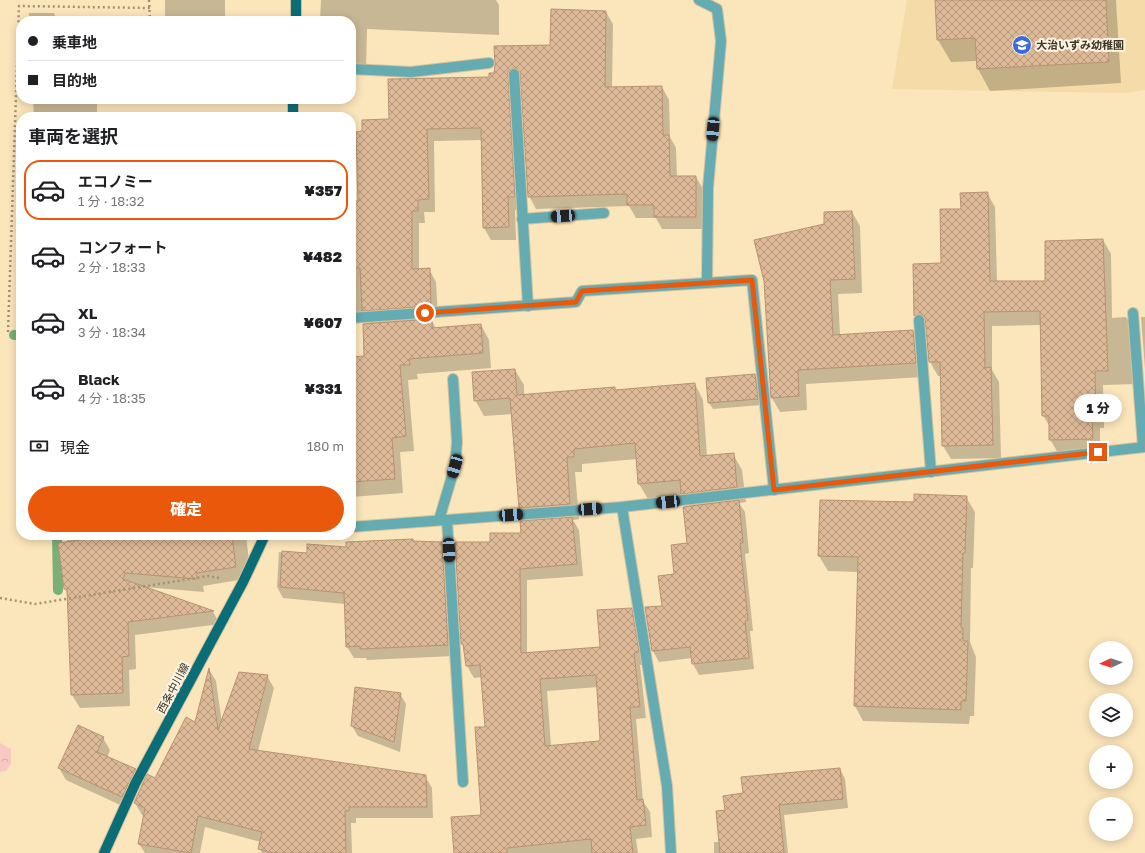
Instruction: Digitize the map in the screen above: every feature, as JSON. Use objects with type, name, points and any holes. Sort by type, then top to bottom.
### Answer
[{"type":"main road","points":[[296,0],[296,16]]},
{"type":"main road","name":"西条中川線","points":[[104,853],[135,784],[243,582],[263,540]]},
{"type":"street","points":[[699,0],[717,9],[720,41],[708,188],[708,283]]},
{"type":"street","points":[[356,69],[411,72],[489,63]]},
{"type":"street","points":[[514,74],[528,306]]},
{"type":"street","points":[[522,219],[604,214]]},
{"type":"street","points":[[356,318],[576,302],[582,291],[752,280],[774,490]]},
{"type":"street","points":[[356,527],[622,507],[1144,447],[1133,313]]},
{"type":"street","points":[[919,320],[931,472]]},
{"type":"street","points":[[454,379],[457,442],[455,466],[443,520],[463,782]]},
{"type":"street","points":[[622,507],[667,786],[671,853]]},
{"type":"path","points":[[150,0],[150,16]]},
{"type":"path","points":[[19,16],[19,6],[150,8]]},
{"type":"path","points":[[8,332],[16,95]]},
{"type":"path","points":[[0,598],[35,604],[208,576],[243,582]]},
{"type":"shaded area","name":"大治いずみ幼稚園","points":[[907,0],[1145,0],[1145,90],[1125,93],[892,89]]},
{"type":"green space","points":[[0,743],[11,749],[11,764],[6,771],[0,772]]},
{"type":"building","points":[[935,0],[1106,0],[1109,62],[977,69],[975,38],[937,40]]},
{"type":"building","points":[[551,9],[606,11],[605,87],[662,86],[663,135],[669,135],[670,176],[696,176],[696,217],[654,217],[654,205],[627,205],[627,194],[528,197],[520,74],[517,68],[513,68],[508,71],[508,74],[515,197],[508,197],[509,227],[483,228],[481,128],[427,129],[429,199],[418,200],[418,211],[412,211],[412,269],[430,268],[431,306],[362,311],[360,268],[356,268],[356,201],[358,201],[356,132],[362,131],[362,120],[389,119],[388,79],[489,77],[489,73],[494,73],[494,46],[550,45]]},
{"type":"building","points":[[988,192],[990,281],[1045,281],[1045,241],[1103,239],[1108,371],[1095,371],[1096,415],[1092,415],[1093,439],[1049,440],[1049,416],[1042,416],[1040,311],[984,312],[985,368],[991,367],[993,445],[942,446],[940,362],[929,362],[925,319],[921,314],[914,316],[913,264],[941,263],[940,209],[961,209],[960,193]]},
{"type":"building","points":[[852,211],[855,279],[830,280],[833,335],[913,330],[916,363],[798,370],[799,396],[771,398],[764,281],[754,240],[824,224],[824,212]]},
{"type":"building","points":[[432,319],[432,328],[481,324],[483,353],[409,359],[410,365],[400,365],[406,436],[392,438],[395,479],[356,482],[356,357],[364,356],[363,324]]},
{"type":"building","points":[[515,369],[517,395],[615,387],[615,390],[695,383],[700,456],[734,453],[737,487],[681,494],[680,480],[638,484],[635,443],[574,449],[574,457],[567,457],[570,504],[519,508],[510,398],[474,401],[472,372]]},
{"type":"building","points":[[755,374],[758,399],[708,403],[706,378]]},
{"type":"building","points":[[914,494],[967,496],[965,553],[963,553],[961,628],[963,628],[963,641],[968,641],[966,701],[961,701],[961,710],[854,706],[858,557],[818,556],[820,500],[914,502]]},
{"type":"building","points":[[739,500],[743,543],[740,543],[748,620],[745,621],[749,658],[692,664],[690,647],[652,651],[645,607],[662,606],[658,576],[674,574],[671,545],[687,543],[683,507]]},
{"type":"building","points":[[572,517],[577,564],[520,569],[521,653],[600,647],[597,610],[632,608],[639,652],[634,653],[640,707],[630,707],[637,800],[643,799],[646,825],[630,827],[633,853],[592,853],[591,839],[507,848],[507,853],[454,853],[451,817],[481,815],[475,727],[485,727],[480,665],[466,666],[463,644],[461,644],[455,542],[490,542],[490,533],[521,533],[520,521]],"holes":[[[596,675],[599,741],[545,746],[540,679]]]},
{"type":"building","points":[[413,539],[413,541],[442,542],[448,645],[360,649],[360,646],[346,647],[344,593],[280,587],[282,551],[307,553],[307,544],[346,547],[346,542]]},
{"type":"building","points":[[80,540],[233,540],[236,567],[196,573],[197,579],[125,573],[123,579],[214,611],[128,622],[129,656],[122,657],[123,693],[71,695],[67,589],[64,589],[58,543]]},
{"type":"building","points":[[209,668],[218,730],[239,672],[268,675],[249,749],[426,775],[427,807],[349,807],[349,811],[345,811],[346,853],[275,853],[258,849],[262,832],[198,816],[191,853],[138,844],[145,808],[134,803],[147,774],[155,778],[186,717],[195,722]]},
{"type":"building","points":[[355,687],[401,693],[394,742],[351,726]]},
{"type":"building","points":[[78,725],[104,737],[97,752],[136,769],[122,797],[58,768]]},
{"type":"building","points":[[840,768],[843,799],[779,805],[784,853],[720,853],[716,811],[725,810],[723,796],[743,793],[741,777]]},
{"type":"waterway","points":[[57,540],[58,590]]},
{"type":"place","name":"大治いずみ幼稚園","points":[[1022,45]]},
{"type":"route","points":[[425,313],[576,302],[582,291],[752,280],[774,490],[1098,452]]}]
